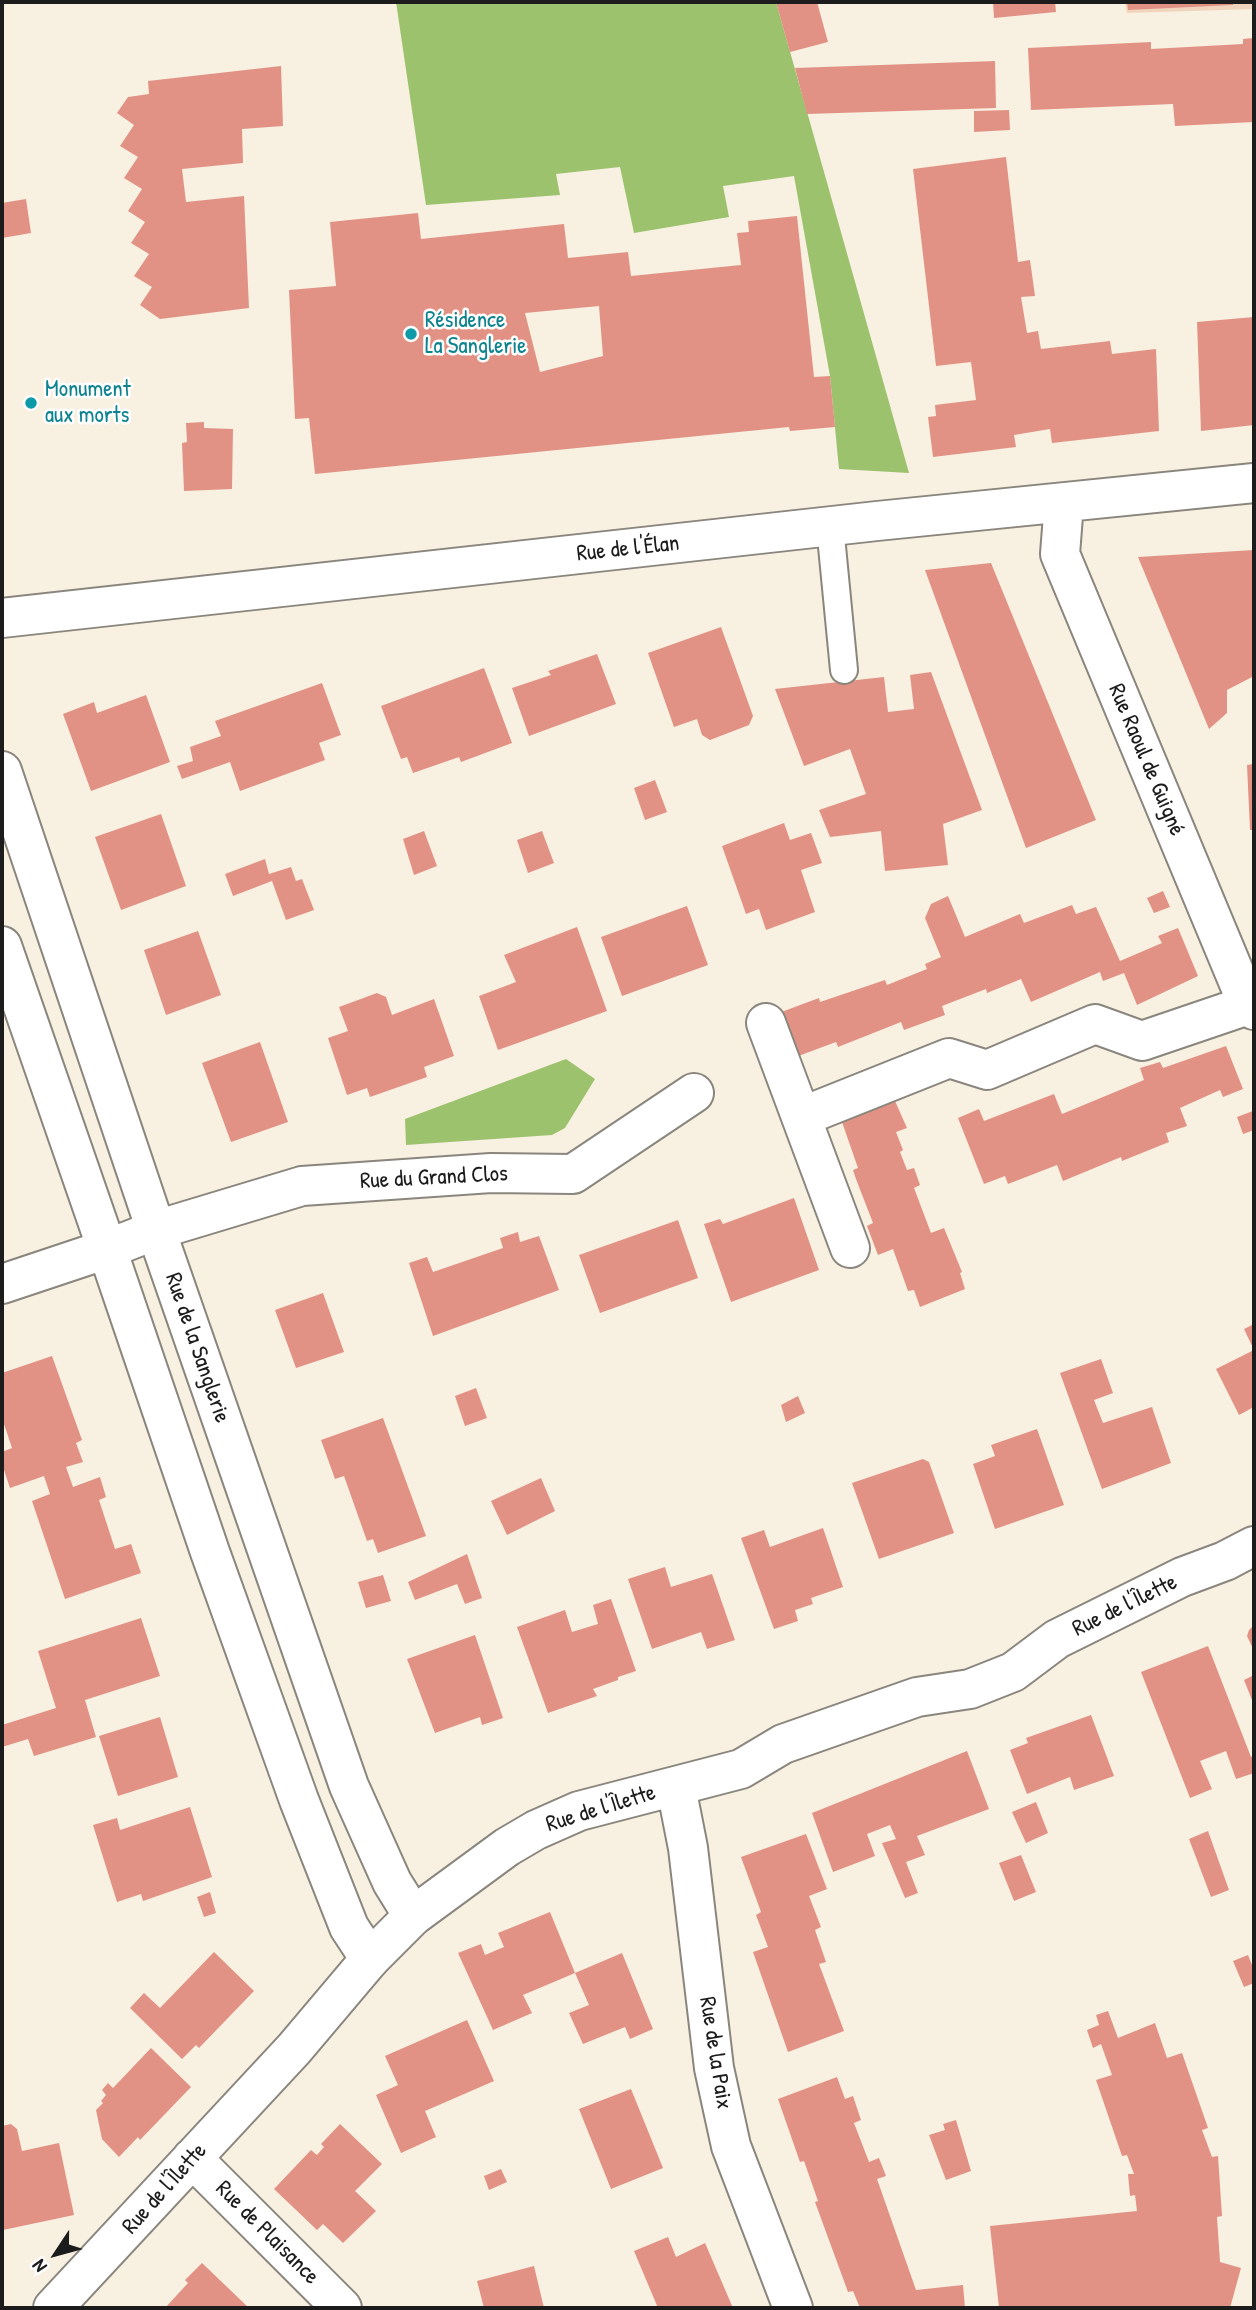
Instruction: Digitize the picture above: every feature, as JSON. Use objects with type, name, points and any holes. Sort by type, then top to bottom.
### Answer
[{"type":"street","name":"Rue de l'Élan","points":[[2,618],[830,526],[1254,483]]},
{"type":"street","name":"Rue Raoul de Guigné","points":[[1064,503],[1060,554],[1251,1007]]},
{"type":"street","name":"Rue de la Sanglerie","points":[[2,771],[156,1230],[349,1786],[392,1882],[413,1916]]},
{"type":"street","points":[[2,946],[210,1552],[299,1800],[349,1927],[370,1959]]},
{"type":"street","points":[[801,1117],[949,1058],[987,1070],[1095,1024],[1142,1041],[1251,1007]]},
{"type":"street","points":[[766,1023],[850,1248]]},
{"type":"street","name":"Rue du Grand Clos","points":[[2,1284],[156,1230],[302,1186],[491,1173],[573,1174],[694,1093]]},
{"type":"street","name":"Rue de l'Îlette","points":[[53,2308],[294,2049],[370,1959],[413,1916],[507,1847],[536,1830],[579,1811],[741,1769],[782,1744],[918,1698],[970,1689],[1013,1672],[1057,1639],[1182,1577],[1225,1561],[1254,1546]]},
{"type":"street","name":"Rue de la Paix","points":[[676,1787],[688,1848],[714,2068],[731,2146],[793,2308]]},
{"type":"street","name":"Rue de Plaisance","points":[[192,2158],[342,2308]]},
{"type":"lane","points":[[830,526],[844,670]]},
{"type":"shaded area","points":[[1125,2],[1254,2],[1254,9],[1127,13]]},
{"type":"green space","points":[[396,2],[776,2],[909,473],[839,469],[830,376],[794,176],[723,186],[729,217],[634,233],[620,167],[556,174],[560,195],[426,205]]},
{"type":"green space","points":[[566,1059],[595,1079],[565,1128],[552,1135],[406,1145],[405,1119]]},
{"type":"building","points":[[776,2],[817,2],[828,42],[790,52]]},
{"type":"building","points":[[993,2],[1055,2],[1056,12],[994,18]]},
{"type":"building","points":[[1127,2],[1233,2],[1233,5],[1128,10]]},
{"type":"building","points":[[1254,38],[1254,122],[1175,126],[1173,104],[1031,110],[1028,48],[1151,42],[1151,49],[1243,44],[1243,39]]},
{"type":"building","points":[[995,61],[996,108],[807,114],[795,68]]},
{"type":"building","points":[[281,66],[283,126],[242,129],[243,163],[182,169],[186,202],[244,196],[249,308],[160,319],[140,305],[152,287],[134,276],[149,254],[131,243],[145,222],[128,211],[142,189],[124,178],[138,157],[120,146],[134,125],[117,113],[128,97],[149,94],[148,81]]},
{"type":"building","points":[[1009,110],[1010,130],[974,132],[974,111]]},
{"type":"building","points":[[1006,157],[1018,262],[1030,260],[1035,296],[1021,297],[1027,333],[1038,331],[1041,349],[1110,341],[1112,354],[1156,349],[1159,431],[1052,443],[1050,429],[1014,435],[1016,447],[933,457],[928,417],[936,416],[935,405],[976,400],[971,362],[936,366],[913,169]]},
{"type":"building","points":[[26,199],[31,233],[2,238],[2,203]]},
{"type":"building","name":"Résidence La Sanglerie","points":[[418,213],[421,239],[564,224],[568,258],[628,252],[631,276],[741,265],[737,233],[749,232],[748,221],[797,216],[814,377],[830,376],[835,427],[790,431],[789,427],[315,474],[309,418],[295,419],[289,290],[336,286],[330,222]],"holes":[[[599,306],[603,356],[540,372],[525,313]]]},
{"type":"building","points":[[1254,317],[1254,425],[1201,431],[1197,322]]},
{"type":"building","points":[[204,422],[204,428],[233,429],[232,489],[184,491],[182,443],[187,442],[186,423]]},
{"type":"building","points":[[1254,550],[1254,676],[1227,690],[1227,713],[1209,729],[1138,557]]},
{"type":"building","points":[[991,563],[1096,820],[1026,848],[925,570]]},
{"type":"building","points":[[721,627],[753,716],[749,725],[710,740],[702,735],[697,719],[674,727],[648,653]]},
{"type":"building","points":[[597,654],[616,704],[529,736],[512,688],[551,675],[548,671]]},
{"type":"building","points":[[484,668],[512,743],[461,762],[459,757],[413,773],[407,757],[401,759],[381,706]]},
{"type":"building","points":[[931,672],[982,810],[943,824],[948,865],[885,871],[881,831],[830,837],[819,810],[866,794],[850,749],[804,766],[775,689],[884,677],[888,712],[914,709],[910,675]]},
{"type":"building","points":[[322,683],[341,735],[319,743],[325,760],[240,791],[230,762],[182,779],[177,766],[193,761],[190,747],[221,736],[215,721]]},
{"type":"building","points":[[146,695],[170,762],[91,791],[63,714],[94,702],[97,713]]},
{"type":"building","points":[[1254,764],[1254,830],[1250,830],[1247,765]]},
{"type":"building","points":[[655,780],[667,812],[645,820],[634,788]]},
{"type":"building","points":[[161,814],[186,886],[121,910],[95,837]]},
{"type":"building","points":[[784,823],[790,840],[811,833],[822,863],[801,870],[815,912],[766,930],[759,909],[746,914],[722,846]]},
{"type":"building","points":[[424,831],[437,866],[414,875],[403,839]]},
{"type":"building","points":[[542,831],[554,863],[528,873],[517,840]]},
{"type":"building","points":[[265,859],[269,874],[291,867],[296,881],[302,879],[314,910],[286,920],[272,881],[233,896],[225,874]]},
{"type":"building","points":[[1163,891],[1170,907],[1154,913],[1147,898]]},
{"type":"building","points":[[948,896],[965,937],[1020,914],[1024,923],[1072,905],[1076,914],[1096,907],[1120,961],[1162,943],[1158,936],[1178,928],[1198,976],[1137,1005],[1124,973],[1103,981],[1100,972],[1031,1002],[1021,979],[987,993],[986,989],[942,1006],[945,1015],[904,1030],[901,1022],[838,1047],[836,1042],[793,1058],[776,1014],[819,998],[820,1002],[885,980],[887,985],[927,969],[925,964],[941,957],[925,918],[931,904]]},
{"type":"building","points":[[687,906],[708,965],[622,996],[601,937]]},
{"type":"building","points":[[577,927],[607,1011],[498,1050],[479,996],[516,982],[504,955]]},
{"type":"building","points":[[198,931],[221,995],[166,1015],[144,950]]},
{"type":"building","points":[[377,993],[386,997],[392,1015],[434,999],[454,1056],[424,1067],[427,1077],[370,1097],[367,1088],[347,1095],[328,1038],[348,1031],[339,1007]]},
{"type":"building","points":[[260,1042],[288,1122],[231,1142],[202,1063]]},
{"type":"building","points":[[1226,1046],[1243,1089],[1223,1097],[1220,1090],[1180,1108],[1187,1126],[1166,1133],[1169,1142],[1122,1161],[1121,1157],[1063,1181],[1057,1165],[1008,1184],[1005,1176],[984,1184],[958,1118],[979,1109],[984,1121],[1054,1094],[1062,1114],[1144,1080],[1140,1068],[1160,1062],[1163,1068]]},
{"type":"building","points":[[895,1101],[907,1128],[896,1132],[903,1150],[900,1152],[907,1170],[914,1168],[920,1185],[914,1188],[931,1233],[944,1228],[962,1272],[960,1273],[965,1289],[920,1307],[914,1290],[908,1291],[893,1249],[878,1255],[867,1226],[873,1223],[853,1170],[858,1168],[842,1122]]},
{"type":"building","points":[[1253,1111],[1254,1130],[1243,1134],[1237,1117]]},
{"type":"building","points":[[794,1198],[819,1270],[731,1302],[704,1224],[720,1219],[723,1224]]},
{"type":"building","points":[[678,1220],[698,1278],[600,1313],[579,1255]]},
{"type":"building","points":[[518,1232],[520,1242],[539,1236],[559,1290],[433,1336],[409,1263],[427,1257],[433,1272],[503,1248],[500,1238]]},
{"type":"building","points":[[323,1293],[344,1352],[296,1368],[275,1310]]},
{"type":"building","points":[[1254,1324],[1254,1350],[1244,1329]]},
{"type":"building","points":[[1254,1350],[1254,1407],[1239,1415],[1216,1369]]},
{"type":"building","points":[[52,1356],[82,1440],[76,1443],[83,1462],[66,1467],[73,1487],[100,1477],[106,1497],[99,1500],[115,1549],[131,1544],[141,1573],[65,1599],[32,1501],[50,1494],[44,1476],[10,1488],[2,1464],[2,1452],[12,1448],[2,1418],[2,1373]]},
{"type":"building","points":[[1101,1359],[1113,1393],[1094,1400],[1103,1423],[1152,1407],[1171,1463],[1102,1489],[1060,1373]]},
{"type":"building","points":[[476,1388],[487,1418],[465,1426],[455,1396]]},
{"type":"building","points":[[798,1396],[805,1413],[786,1422],[781,1405]]},
{"type":"building","points":[[383,1418],[426,1536],[378,1553],[373,1539],[367,1541],[344,1476],[335,1479],[321,1440]]},
{"type":"building","points":[[1037,1429],[1064,1505],[995,1529],[973,1464],[995,1456],[991,1445]]},
{"type":"building","points":[[923,1459],[929,1462],[954,1533],[879,1559],[852,1483]]},
{"type":"building","points":[[541,1478],[555,1511],[507,1535],[491,1501]]},
{"type":"building","points":[[823,1528],[843,1587],[811,1598],[813,1604],[795,1610],[798,1621],[774,1629],[741,1538],[764,1530],[770,1547]]},
{"type":"building","points":[[467,1554],[482,1598],[465,1604],[457,1584],[415,1600],[408,1582]]},
{"type":"building","points":[[665,1567],[671,1587],[712,1574],[735,1640],[707,1649],[701,1632],[652,1649],[628,1579]]},
{"type":"building","points":[[383,1575],[391,1601],[366,1608],[358,1582]]},
{"type":"building","points":[[611,1599],[636,1671],[593,1689],[597,1696],[548,1713],[517,1627],[565,1610],[572,1632],[598,1624],[593,1605]]},
{"type":"building","points":[[141,1618],[160,1676],[85,1700],[96,1737],[34,1756],[28,1739],[2,1747],[2,1725],[56,1708],[38,1651]]},
{"type":"building","points":[[1254,1625],[1254,1651],[1247,1636]]},
{"type":"building","points":[[475,1635],[503,1718],[482,1725],[480,1717],[435,1733],[407,1659]]},
{"type":"building","points":[[1208,1646],[1251,1757],[1254,1756],[1254,1773],[1236,1779],[1226,1751],[1200,1761],[1212,1789],[1190,1798],[1141,1672]]},
{"type":"building","points":[[1254,1675],[1254,1705],[1244,1680]]},
{"type":"building","points":[[1091,1715],[1114,1776],[1074,1790],[1070,1777],[1027,1794],[1010,1750],[1028,1743],[1026,1738]]},
{"type":"building","points":[[160,1717],[178,1777],[118,1796],[99,1736]]},
{"type":"building","points":[[967,1751],[989,1809],[917,1836],[925,1855],[906,1862],[918,1893],[905,1898],[882,1843],[896,1839],[890,1825],[867,1834],[875,1856],[833,1872],[812,1813]]},
{"type":"building","points":[[1036,1802],[1048,1833],[1026,1843],[1012,1812]]},
{"type":"building","points":[[190,1807],[212,1877],[143,1901],[141,1894],[117,1902],[93,1825],[117,1818],[120,1830]]},
{"type":"building","points":[[1208,1831],[1229,1890],[1211,1897],[1189,1839]]},
{"type":"building","points":[[806,1834],[827,1889],[809,1896],[821,1927],[815,1930],[826,1962],[819,1964],[844,2031],[788,2052],[753,1952],[768,1947],[756,1915],[761,1912],[741,1857]]},
{"type":"building","points":[[1021,1855],[1036,1892],[1014,1901],[999,1863]]},
{"type":"building","points":[[210,1892],[216,1913],[204,1917],[197,1897]]},
{"type":"building","points":[[550,1912],[575,1973],[523,1995],[532,2013],[493,2030],[458,1953],[481,1944],[485,1955],[504,1947],[498,1933]]},
{"type":"building","points":[[214,1952],[254,1991],[199,2048],[196,2045],[182,2059],[130,2008],[144,1993],[160,2008]]},
{"type":"building","points":[[622,1953],[653,2029],[630,2039],[625,2027],[583,2044],[569,2013],[589,2005],[575,1973]]},
{"type":"building","points":[[1248,1955],[1254,1970],[1254,1983],[1244,1987],[1233,1961]]},
{"type":"building","points":[[1108,2011],[1118,2038],[1155,2023],[1167,2058],[1182,2053],[1208,2128],[1202,2130],[1212,2157],[1218,2156],[1222,2216],[1217,2217],[1220,2262],[1241,2268],[1230,2308],[999,2308],[990,2226],[1137,2211],[1135,2195],[1130,2196],[1128,2174],[1134,2174],[1127,2155],[1122,2156],[1096,2080],[1112,2075],[1101,2044],[1093,2048],[1087,2030],[1099,2025],[1096,2015]]},
{"type":"building","points":[[467,2020],[494,2081],[425,2111],[436,2137],[401,2153],[376,2095],[398,2085],[385,2056]]},
{"type":"building","points":[[151,2048],[191,2087],[140,2140],[138,2137],[119,2157],[102,2139],[96,2110],[103,2103],[101,2101],[106,2095],[102,2090],[108,2083],[113,2088]]},
{"type":"building","points":[[837,2077],[845,2099],[853,2096],[861,2120],[854,2123],[869,2162],[879,2158],[886,2176],[877,2179],[916,2290],[963,2285],[965,2308],[860,2308],[853,2291],[848,2292],[815,2202],[818,2201],[804,2161],[800,2162],[778,2099]]},
{"type":"building","points":[[631,2089],[663,2168],[611,2189],[579,2109]]},
{"type":"building","points":[[956,2120],[971,2171],[946,2180],[929,2135],[945,2130],[943,2124]]},
{"type":"building","points":[[11,2124],[17,2129],[22,2151],[59,2143],[74,2215],[3,2230],[2,2126]]},
{"type":"building","points":[[340,2124],[382,2164],[355,2191],[376,2211],[343,2243],[323,2224],[317,2230],[274,2189],[311,2150],[317,2155],[324,2147],[321,2144]]},
{"type":"building","points":[[501,2169],[507,2182],[489,2190],[484,2176]]},
{"type":"building","points":[[668,2237],[676,2257],[705,2243],[733,2308],[658,2308],[634,2251]]},
{"type":"building","points":[[202,2263],[249,2308],[165,2308],[188,2283],[185,2280]]},
{"type":"building","points":[[534,2266],[544,2308],[484,2308],[477,2281]]},
{"type":"place","name":"Résidence La Sanglerie","points":[[411,334]]},
{"type":"place","name":"Monument aux morts","points":[[31,403]]}]
